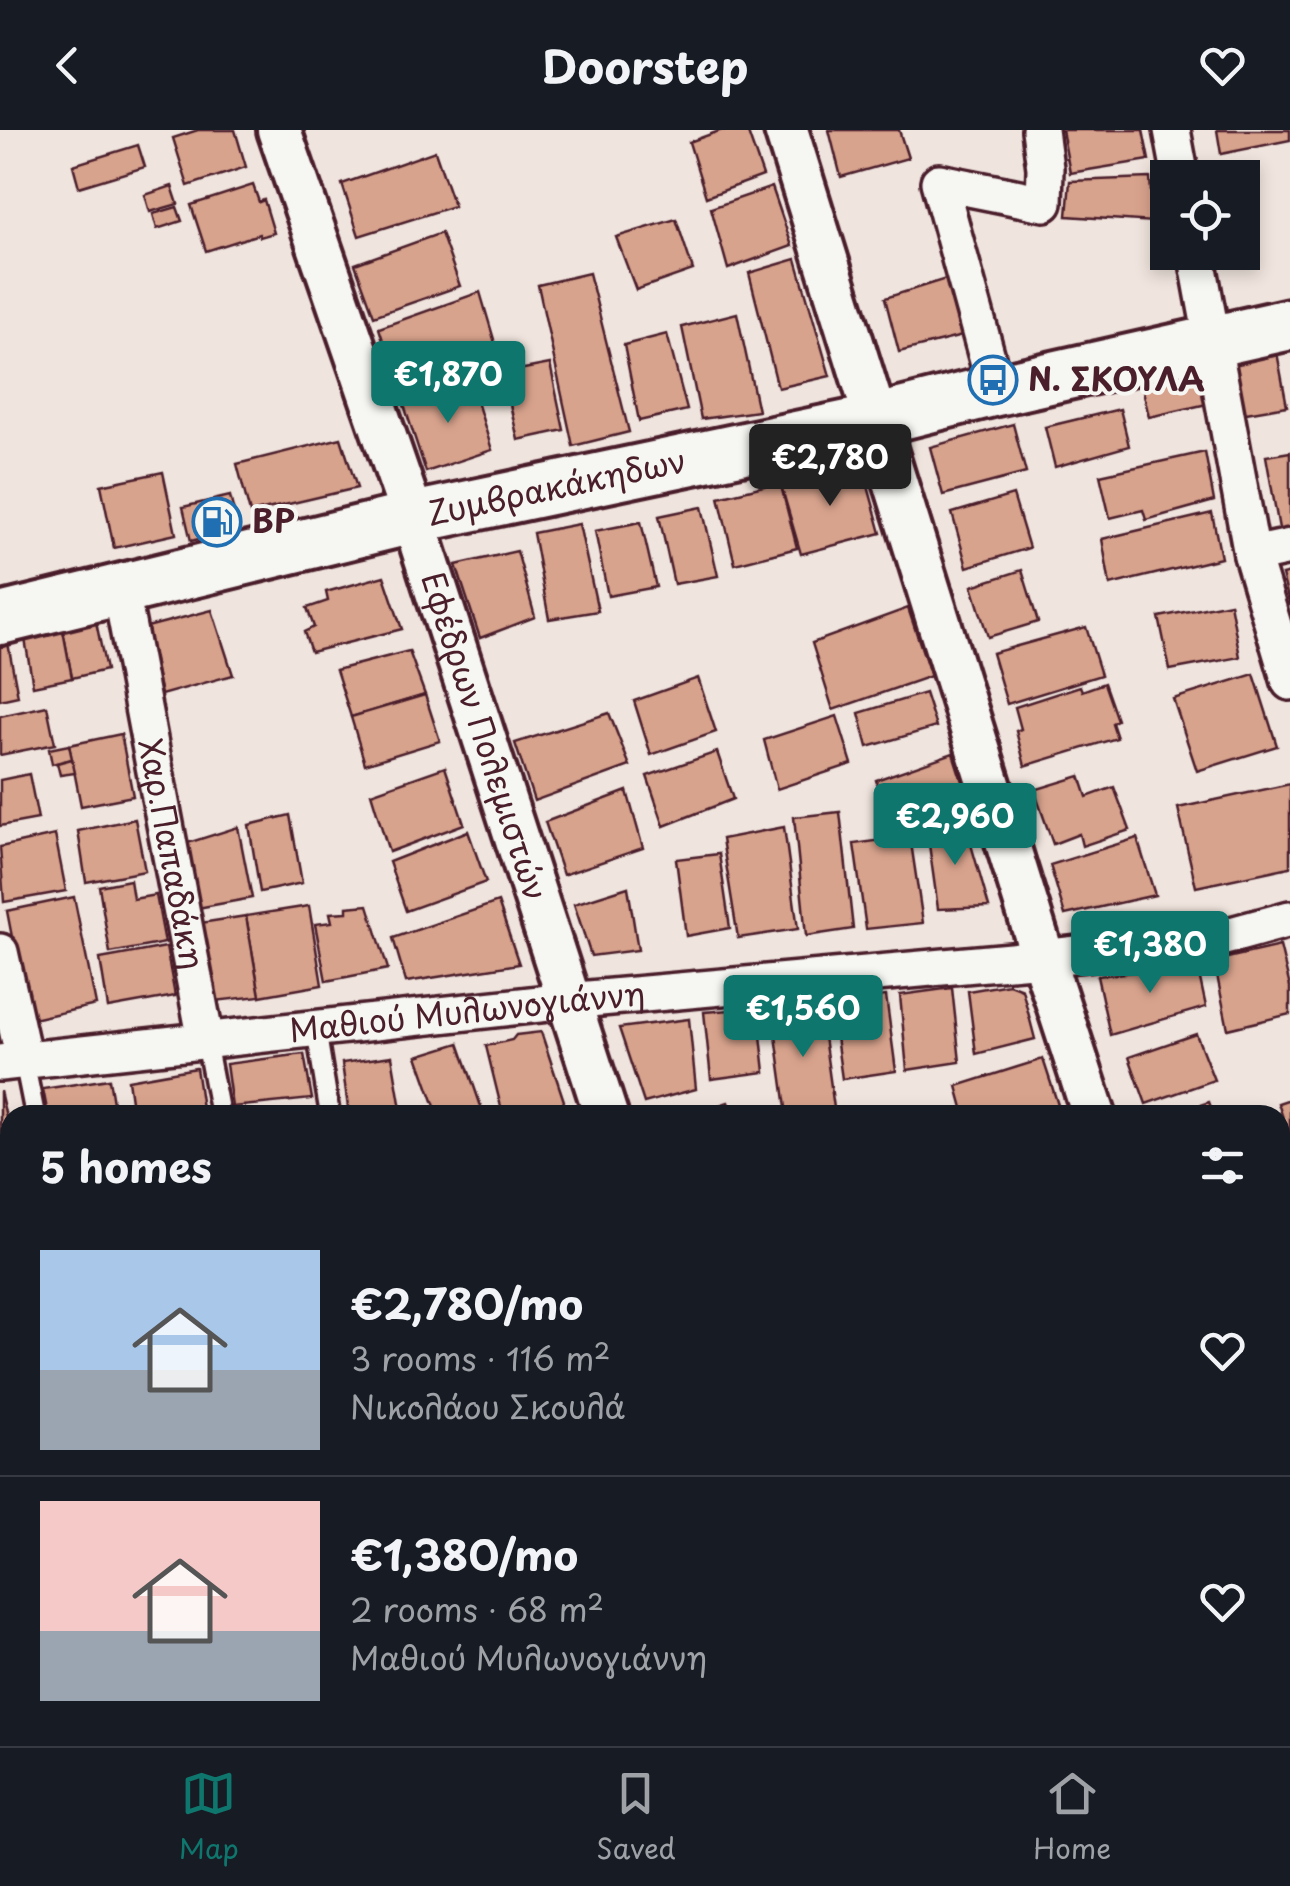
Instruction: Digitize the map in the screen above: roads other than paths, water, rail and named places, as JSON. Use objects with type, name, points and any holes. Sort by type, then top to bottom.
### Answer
[{"type":"main road","name":"Ζυμβρακάκηδων","points":[[0,620],[413,518],[877,420],[1290,324]]},
{"type":"street","name":"Εφέδρων Πολεμιστών","points":[[279,130],[413,518],[603,1105]]},
{"type":"street","points":[[786,130],[1091,1105]]},
{"type":"street","points":[[996,390],[939,182],[1044,202],[1040,130]]},
{"type":"street","points":[[1172,130],[1178,160]]},
{"type":"street","points":[[1199,270],[1252,555],[1290,682]]},
{"type":"street","points":[[1252,555],[1290,547]]},
{"type":"street","name":"Χαρ.Παπαδάκη","points":[[120,591],[206,1041]]},
{"type":"street","name":"Μαθιού Μυλωνογιάννη","points":[[12,1062],[568,1001],[1042,958],[1224,936],[1290,919]]},
{"type":"street","points":[[0,952],[12,1062]]},
{"type":"lane","points":[[316,1029],[328,1105]]},
{"type":"lane","name":"Χαρ.Παπαδάκη","points":[[206,1041],[218,1105]]},
{"type":"lane","points":[[12,1062],[31,1105]]},
{"type":"place","name":"Ν. ΣΚΟΥΛΑ","points":[[993,380]]},
{"type":"place","name":"BP","points":[[217,522]]}]
